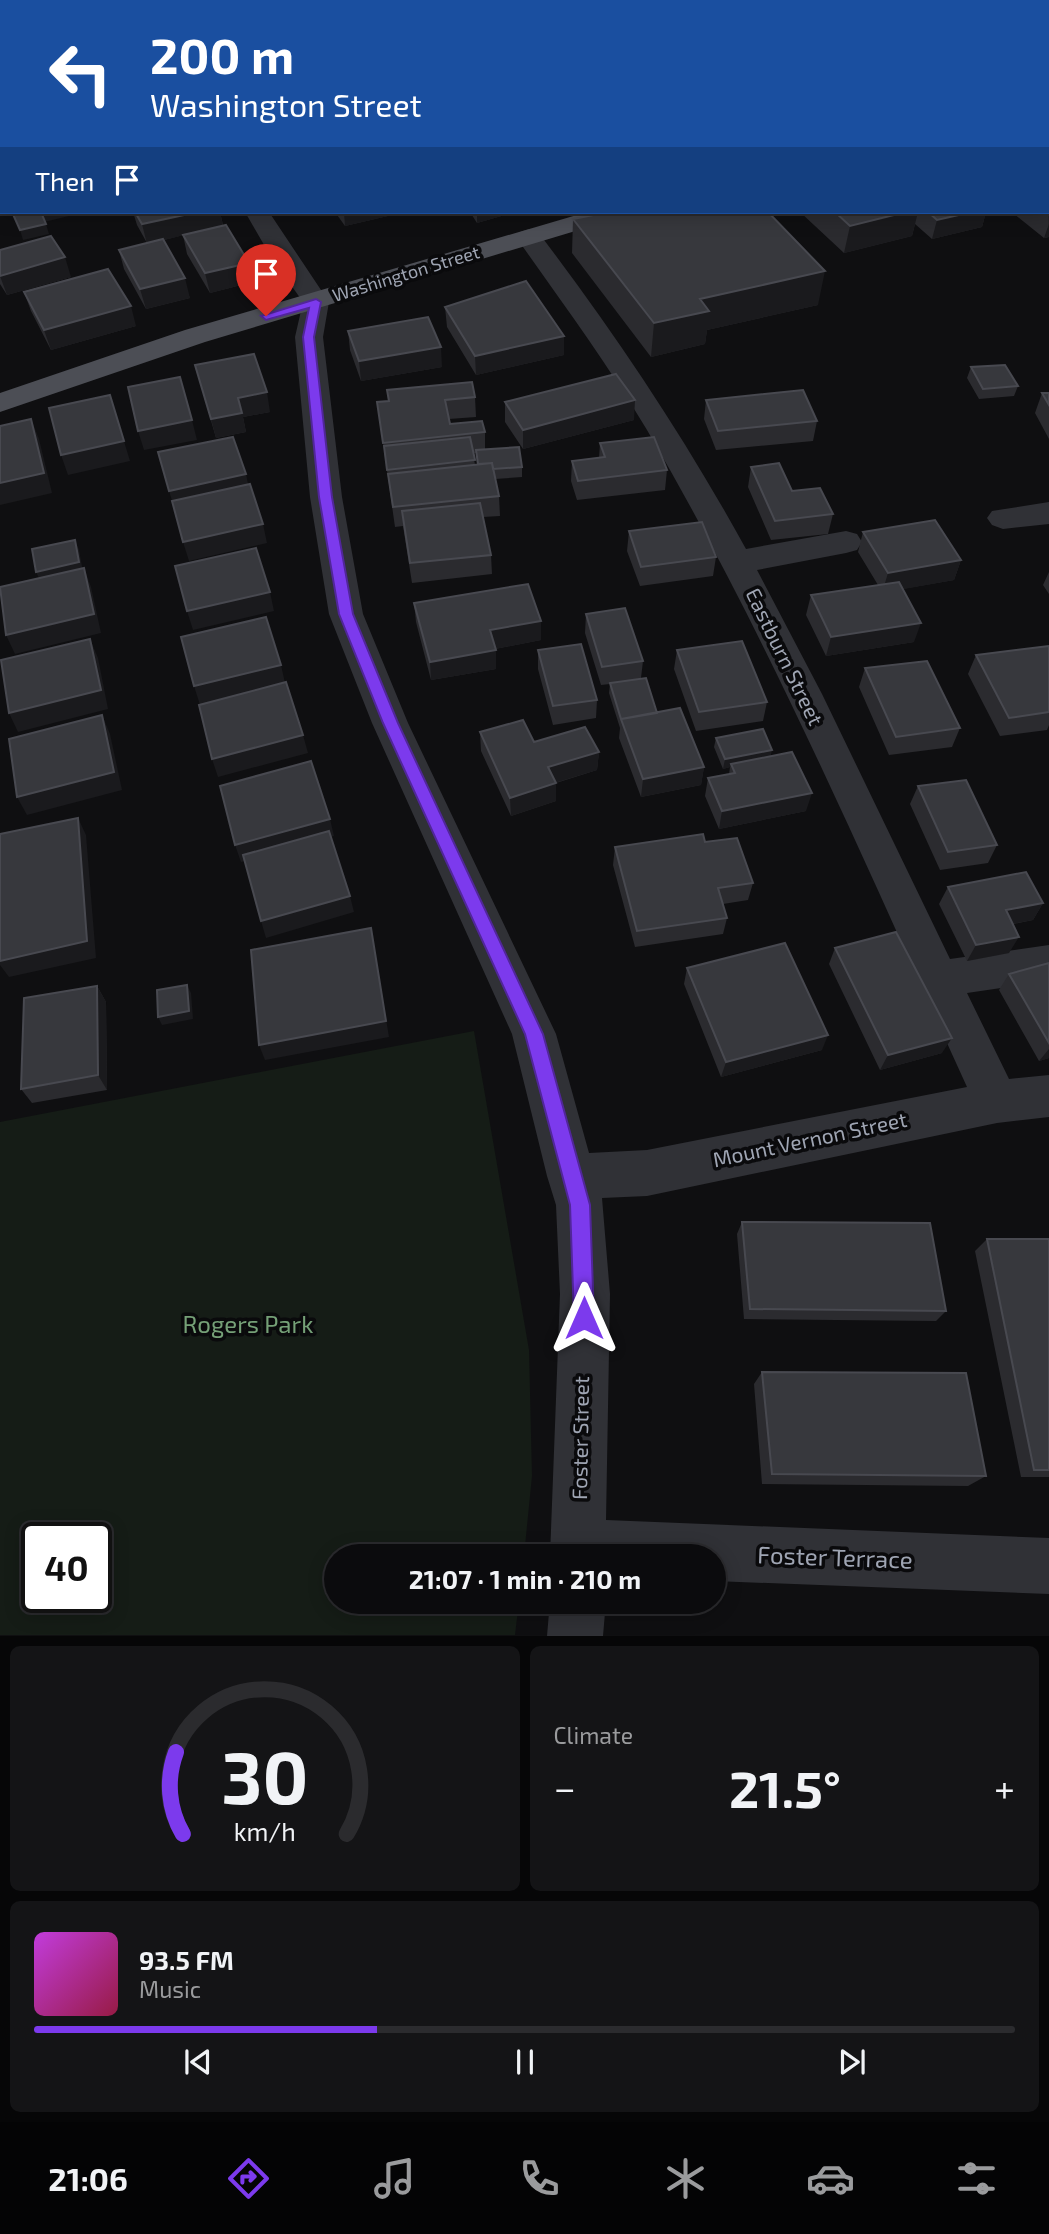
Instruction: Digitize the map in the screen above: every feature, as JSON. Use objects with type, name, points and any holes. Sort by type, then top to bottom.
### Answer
[{"type":"main road","name":"Washington Street","points":[[2,397],[195,336],[606,214]]},
{"type":"street","points":[[258,214],[316,302]]},
{"type":"street","name":"Eastburn Street","points":[[529,237],[616,358],[677,456],[737,562],[997,1102]]},
{"type":"street","name":"Foster Street","points":[[316,302],[309,337],[326,497],[346,614],[390,723],[534,1034],[570,1176],[580,1205],[584,1294],[578,1544]]},
{"type":"street","points":[[1003,518],[1049,513]]},
{"type":"street","points":[[737,562],[846,542]]},
{"type":"street","points":[[939,979],[1049,962]]},
{"type":"street","name":"Mount Vernon Street","points":[[570,1176],[647,1173],[997,1102],[1049,1096]]},
{"type":"street","name":"Foster Terrace","points":[[726,1554],[1049,1566]]},
{"type":"street","points":[[575,1636],[577,1614]]},
{"type":"green space","name":"Rogers Park","points":[[474,1031],[529,1350],[532,1476],[525,1544],[324,1544],[324,1614],[517,1614],[515,1635],[0,1635],[0,1122]]},
{"type":"building","points":[[13,214],[42,214],[46,224],[20,230]]},
{"type":"building","points":[[136,214],[189,214],[142,224]]},
{"type":"building","points":[[599,214],[770,214],[825,271],[700,299],[709,311],[654,323],[573,219]]},
{"type":"building","points":[[837,214],[898,214],[850,226]]},
{"type":"building","points":[[930,214],[963,214],[937,220]]},
{"type":"building","points":[[226,225],[249,263],[205,273],[183,235]]},
{"type":"building","points":[[51,236],[65,257],[0,276],[0,250]]},
{"type":"building","points":[[163,239],[185,278],[140,289],[119,250]]},
{"type":"building","points":[[108,269],[131,306],[44,330],[24,292]]},
{"type":"building","points":[[526,281],[564,336],[475,356],[445,307]]},
{"type":"building","points":[[428,317],[441,347],[359,361],[348,331]]},
{"type":"building","points":[[254,354],[267,392],[238,398],[242,413],[211,419],[195,365]]},
{"type":"building","points":[[1005,365],[1018,386],[983,389],[971,367]]},
{"type":"building","points":[[616,374],[635,400],[523,430],[505,402]]},
{"type":"building","points":[[180,377],[192,420],[138,431],[128,387]]},
{"type":"building","points":[[472,382],[475,397],[445,400],[450,424],[482,421],[485,432],[383,443],[377,402],[389,401],[387,390]]},
{"type":"building","points":[[803,390],[817,421],[718,431],[706,400]]},
{"type":"building","points":[[1042,393],[1049,393],[1049,405]]},
{"type":"building","points":[[110,395],[124,441],[61,455],[49,408]]},
{"type":"building","points":[[31,419],[44,473],[0,483],[0,426]]},
{"type":"building","points":[[233,437],[246,474],[169,491],[158,452]]},
{"type":"building","points":[[470,437],[475,460],[387,470],[384,446]]},
{"type":"building","points":[[654,437],[667,470],[578,481],[572,461],[605,457],[600,443]]},
{"type":"building","points":[[519,447],[522,467],[493,469],[492,463],[478,464],[476,450]]},
{"type":"building","points":[[492,463],[499,496],[393,507],[388,474]]},
{"type":"building","points":[[779,463],[792,491],[820,488],[833,514],[775,521],[751,467]]},
{"type":"building","points":[[250,484],[263,524],[183,542],[172,501]]},
{"type":"building","points":[[480,503],[491,555],[410,563],[402,511]]},
{"type":"building","points":[[935,520],[961,560],[888,573],[863,532]]},
{"type":"building","points":[[702,522],[716,557],[641,567],[629,531]]},
{"type":"building","points":[[75,540],[79,562],[36,572],[32,549]]},
{"type":"building","points":[[256,548],[270,592],[187,611],[175,566]]},
{"type":"building","points":[[84,568],[94,614],[6,635],[0,587]]},
{"type":"building","points":[[899,582],[921,623],[831,637],[811,595]]},
{"type":"building","points":[[528,584],[541,621],[490,630],[496,650],[430,662],[414,603]]},
{"type":"building","points":[[625,608],[643,661],[602,667],[586,614]]},
{"type":"building","points":[[266,617],[281,665],[194,686],[181,637]]},
{"type":"building","points":[[90,639],[101,690],[9,713],[1,660]]},
{"type":"building","points":[[742,641],[767,702],[699,712],[677,650]]},
{"type":"building","points":[[581,644],[597,700],[553,706],[538,650]]},
{"type":"building","points":[[1049,646],[1049,712],[1009,718],[976,655]]},
{"type":"building","points":[[927,661],[960,728],[896,737],[865,668]]},
{"type":"building","points":[[646,678],[657,713],[621,719],[610,683]]},
{"type":"building","points":[[286,682],[303,735],[212,759],[199,705]]},
{"type":"building","points":[[680,708],[704,767],[643,779],[621,719]]},
{"type":"building","points":[[102,715],[114,772],[17,797],[9,739]]},
{"type":"building","points":[[523,720],[534,742],[585,727],[599,752],[548,767],[556,783],[510,798],[480,732]]},
{"type":"building","points":[[763,729],[772,750],[725,759],[716,738]]},
{"type":"building","points":[[792,752],[812,793],[722,811],[708,778],[735,773],[731,764]]},
{"type":"building","points":[[311,761],[330,819],[235,845],[220,786]]},
{"type":"building","points":[[966,780],[997,845],[948,852],[918,786]]},
{"type":"building","points":[[78,818],[87,941],[0,961],[0,834]]},
{"type":"building","points":[[329,831],[350,896],[261,921],[243,855]]},
{"type":"building","points":[[703,834],[705,842],[737,838],[753,883],[718,888],[727,918],[637,931],[615,847]]},
{"type":"building","points":[[1026,872],[1043,903],[1006,910],[1019,937],[976,945],[948,887]]},
{"type":"building","points":[[371,928],[386,1021],[259,1045],[251,950]]},
{"type":"building","points":[[896,932],[952,1038],[888,1055],[835,948]]},
{"type":"building","points":[[785,943],[828,1035],[726,1062],[687,968]]},
{"type":"building","points":[[1049,963],[1049,1043],[1009,974]]},
{"type":"building","points":[[187,985],[189,1011],[158,1017],[157,990]]},
{"type":"building","points":[[97,986],[98,1075],[21,1089],[24,998]]},
{"type":"building","points":[[742,1222],[930,1223],[946,1311],[750,1309]]},
{"type":"building","points":[[987,1239],[1049,1239],[1049,1470],[1034,1470]]},
{"type":"building","points":[[762,1372],[966,1373],[986,1476],[772,1474]]},
{"type":"route","points":[[266,316],[316,302],[309,337],[326,497],[346,614],[390,723],[534,1034],[570,1176],[580,1205],[584,1318]]}]
